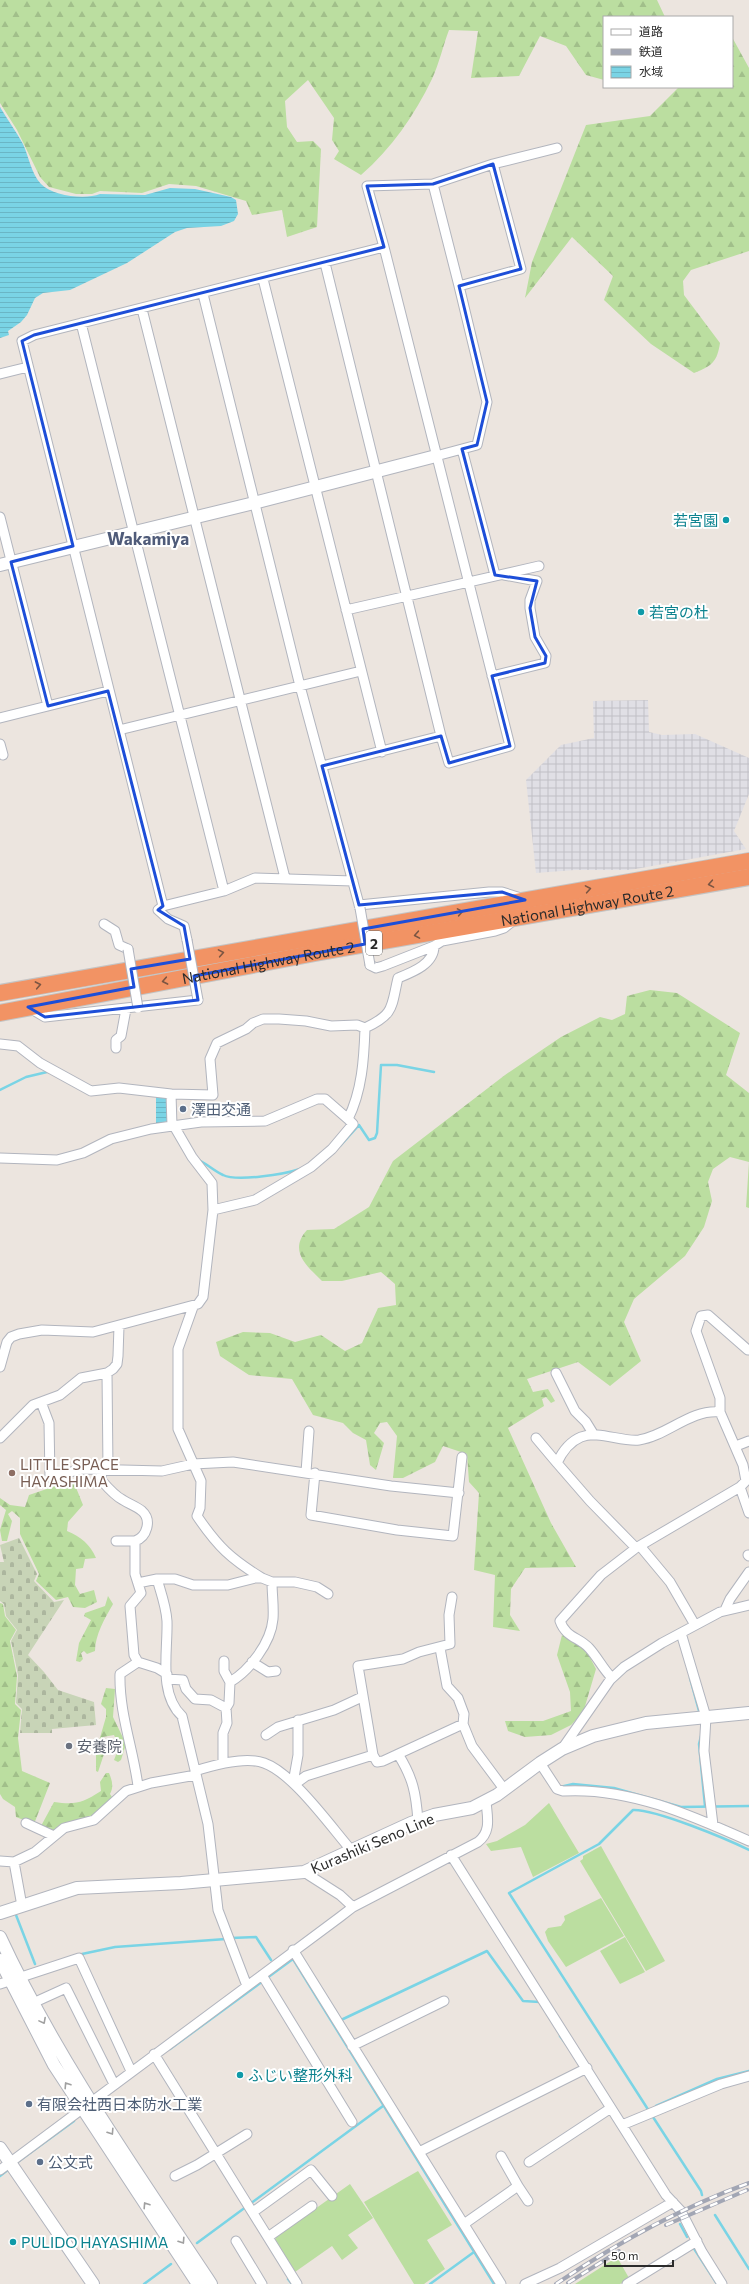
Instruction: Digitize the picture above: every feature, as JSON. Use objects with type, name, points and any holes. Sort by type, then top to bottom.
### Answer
[{"type":"highway","name":"National Highway Route 2","points":[[0,993],[749,861]]},
{"type":"highway","name":"National Highway Route 2","points":[[0,1013],[315,953],[749,877]]},
{"type":"main road","points":[[6,564],[72,546],[194,518],[436,456]]},
{"type":"main road","name":"Kurashiki Seno Line","points":[[0,1913],[77,1888],[149,1885],[304,1872],[418,1820],[434,1815],[472,1808],[504,1789],[540,1762],[562,1749],[593,1736],[622,1728],[749,1713]]},
{"type":"main road","points":[[0,1937],[9,1980],[33,2003],[87,2105],[198,2284]]},
{"type":"main road","points":[[0,1960],[54,2065],[87,2105],[211,2284]]},
{"type":"main road","points":[[0,2148],[11,2161],[93,2284]]},
{"type":"street","points":[[325,263],[441,736],[449,762],[510,746],[467,581],[384,247],[367,186],[433,184],[493,164],[557,148]]},
{"type":"street","points":[[459,286],[520,269],[493,164]]},
{"type":"street","points":[[433,184],[487,402],[477,445],[436,456]]},
{"type":"street","points":[[163,906],[108,691],[22,341],[34,334],[203,294],[384,247]]},
{"type":"street","points":[[263,279],[382,752]]},
{"type":"street","points":[[203,294],[300,686],[360,907],[370,965],[376,968],[383,966],[434,946],[450,938],[504,928],[515,919]]},
{"type":"street","points":[[142,309],[285,878]]},
{"type":"street","points":[[81,323],[224,891]]},
{"type":"street","points":[[0,374],[28,367]]},
{"type":"street","points":[[462,449],[499,575]]},
{"type":"street","points":[[0,517],[6,564],[48,706]]},
{"type":"street","points":[[346,610],[467,581],[539,566]]},
{"type":"street","points":[[492,676],[545,663],[546,656],[536,637],[530,608],[530,600],[537,581],[499,575]]},
{"type":"street","points":[[119,730],[361,671]]},
{"type":"street","points":[[0,718],[108,691]]},
{"type":"street","points":[[322,766],[441,736]]},
{"type":"street","points":[[0,744],[3,755]]},
{"type":"street","points":[[28,1007],[45,1017],[138,1008],[198,1000],[184,926],[168,919],[158,910],[163,906],[224,891],[255,878],[353,881]]},
{"type":"street","points":[[360,907],[496,892],[513,894],[525,900]]},
{"type":"street","points":[[104,924],[115,931],[119,945],[128,949],[138,1008]]},
{"type":"street","points":[[365,1028],[390,1011],[395,997],[398,978],[428,963],[434,952],[434,946]]},
{"type":"street","points":[[116,1048],[116,1040],[121,1036],[126,1009]]},
{"type":"street","points":[[0,1044],[18,1046],[40,1063],[91,1091],[119,1088],[171,1094],[213,1094],[210,1059],[217,1043],[263,1020],[306,1021],[331,1026],[357,1025],[365,1028]]},
{"type":"street","points":[[348,1119],[354,1107],[364,1063],[365,1028]]},
{"type":"street","points":[[0,1367],[3,1346],[11,1337],[19,1334],[42,1330],[93,1332],[194,1307],[203,1297],[213,1210],[212,1183],[191,1156],[171,1126],[171,1094]]},
{"type":"street","points":[[0,1158],[57,1160],[83,1153],[111,1139],[171,1126],[201,1122],[265,1121],[317,1099],[325,1100],[353,1124],[344,1136],[311,1167],[255,1200],[213,1210]]},
{"type":"street","points":[[194,1307],[178,1350],[178,1429],[201,1481],[200,1508],[198,1516],[225,1552],[234,1561],[262,1578],[272,1582],[295,1582],[317,1587],[328,1594]]},
{"type":"street","points":[[748,1350],[708,1315],[701,1316],[696,1331],[720,1398],[720,1412],[743,1465],[749,1514]]},
{"type":"street","points":[[0,1438],[25,1411],[33,1405],[60,1395],[81,1378],[107,1373],[117,1364],[120,1326]]},
{"type":"street","points":[[107,1373],[104,1469],[102,1481],[114,1493],[144,1512],[147,1526],[145,1534],[141,1539],[135,1541],[116,1541]]},
{"type":"street","points":[[556,1374],[575,1411],[586,1422],[594,1435]]},
{"type":"street","points":[[41,1402],[49,1423],[50,1477],[82,1469],[162,1471],[193,1464],[245,1462],[391,1486],[459,1493]]},
{"type":"street","points":[[557,1464],[562,1454],[570,1444],[583,1436],[594,1435],[622,1440],[639,1440],[653,1437],[676,1423],[695,1416],[720,1412]]},
{"type":"street","points":[[309,1431],[311,1514],[397,1530],[454,1536],[462,1457]]},
{"type":"street","points":[[536,1438],[590,1501],[638,1547],[670,1582],[695,1625]]},
{"type":"street","points":[[736,1446],[749,1440]]},
{"type":"street","points":[[612,1678],[602,1668],[589,1648],[563,1631],[560,1621],[601,1575],[638,1547],[745,1483]]},
{"type":"street","points":[[135,1541],[135,1574],[141,1593],[130,1606],[134,1655],[138,1662],[157,1668],[167,1677],[183,1680],[186,1689],[195,1699],[211,1700],[226,1708]]},
{"type":"street","points":[[725,1610],[730,1599],[749,1572]]},
{"type":"street","points":[[138,1583],[157,1579],[175,1579],[193,1585],[228,1585],[255,1578],[262,1578]]},
{"type":"street","points":[[157,1579],[167,1620],[168,1695],[175,1710],[182,1716],[205,1817],[208,1824],[218,1910],[247,1986]]},
{"type":"street","points":[[230,1682],[240,1676],[252,1662],[268,1637],[273,1620],[272,1582]]},
{"type":"street","points":[[452,1597],[449,1615],[450,1644],[440,1648],[419,1652],[403,1659],[358,1666],[362,1697],[373,1755],[377,1762],[463,1724]]},
{"type":"street","points":[[562,1749],[612,1678],[624,1667],[695,1625],[725,1610],[749,1605]]},
{"type":"street","points":[[681,1633],[706,1717],[704,1751],[714,1825]]},
{"type":"street","points":[[440,1648],[447,1686],[458,1698],[464,1714],[463,1724],[472,1746],[504,1789]]},
{"type":"street","points":[[223,1763],[223,1733],[227,1723],[226,1708],[229,1703],[230,1682],[225,1675],[224,1661]]},
{"type":"street","points":[[138,1662],[120,1674],[119,1697],[135,1759],[138,1786]]},
{"type":"street","points":[[252,1662],[268,1672],[276,1671]]},
{"type":"street","points":[[266,1735],[278,1727],[334,1710],[362,1697]]},
{"type":"street","points":[[294,1784],[298,1755],[298,1720]]},
{"type":"street","points":[[398,1754],[408,1771],[416,1791],[418,1820]]},
{"type":"street","points":[[294,1784],[306,1776],[373,1755]]},
{"type":"street","points":[[0,1861],[14,1862],[35,1852],[64,1828],[94,1820],[118,1797],[138,1786],[196,1773],[223,1763],[264,1762],[294,1784],[352,1851]]},
{"type":"street","points":[[540,1762],[557,1789],[563,1791],[611,1794],[648,1801],[714,1825],[749,1840]]},
{"type":"street","points":[[0,2170],[131,2071],[156,2058],[293,1950],[354,1908],[451,1855],[478,1842],[487,1833],[486,1801]]},
{"type":"street","points":[[26,1823],[54,1836]]},
{"type":"street","points":[[451,1855],[666,2195],[683,2214],[722,2284]]},
{"type":"street","points":[[14,1862],[22,1906]]},
{"type":"street","points":[[304,1872],[340,1895],[354,1908]]},
{"type":"street","points":[[293,1950],[501,2284]]},
{"type":"street","points":[[9,1980],[79,1958],[131,2071]]},
{"type":"street","points":[[262,1975],[352,2122]]},
{"type":"street","points":[[33,2003],[66,1988],[114,2084]]},
{"type":"street","points":[[352,2046],[444,2001]]},
{"type":"street","points":[[156,2058],[297,2284]]},
{"type":"street","points":[[419,2152],[587,2068]]},
{"type":"street","points":[[622,2125],[722,2084],[749,2076]]},
{"type":"street","points":[[529,2162],[611,2108]]},
{"type":"street","points":[[175,2176],[247,2134]]},
{"type":"street","points":[[501,2156],[518,2186],[528,2200]]},
{"type":"street","points":[[250,2208],[311,2170],[332,2196]]},
{"type":"street","points":[[464,2224],[518,2186]]},
{"type":"street","points":[[525,2284],[560,2268],[673,2202]]},
{"type":"street","points":[[268,2237],[312,2206]]},
{"type":"street","points":[[236,2241],[262,2284]]},
{"type":"street","points":[[627,2284],[697,2241]]},
{"type":"highlighted area","points":[[493,164],[521,269],[459,286],[487,402],[477,445],[462,449],[495,575],[537,581],[530,608],[535,637],[546,656],[545,663],[492,676],[510,746],[449,763],[441,736],[322,766],[359,905],[502,892],[525,900],[363,929],[365,944],[194,976],[198,1000],[45,1017],[28,1007],[134,987],[131,969],[190,959],[184,926],[158,910],[163,906],[108,691],[48,706],[11,562],[73,546],[22,341],[34,335],[384,247],[367,186],[433,184]]},
{"type":"shaded area","points":[[648,700],[649,732],[662,735],[695,734],[749,758],[749,794],[734,831],[746,849],[630,870],[575,870],[536,873],[526,780],[561,745],[594,738],[593,701]]},
{"type":"green space","points":[[0,0],[657,0],[665,16],[603,16],[603,80],[586,75],[566,46],[540,36],[519,76],[471,78],[478,31],[449,30],[434,73],[418,106],[383,154],[361,175],[334,159],[339,151],[332,140],[334,118],[308,80],[285,101],[287,127],[297,142],[313,141],[321,149],[317,227],[287,237],[282,210],[252,215],[246,201],[196,186],[169,184],[142,193],[100,191],[92,194],[76,194],[49,187],[40,177],[17,130],[0,103]]},
{"type":"green space","points":[[733,39],[749,68],[749,251],[691,270],[683,281],[684,295],[720,343],[717,355],[713,362],[694,373],[651,344],[604,300],[613,276],[572,237],[525,298],[532,262],[586,125],[650,116],[678,88],[733,88]]},
{"type":"green space","points":[[650,990],[677,993],[740,1033],[726,1075],[749,1093],[749,1162],[730,1157],[713,1169],[708,1182],[712,1201],[704,1227],[685,1256],[634,1299],[624,1322],[641,1361],[610,1386],[578,1362],[527,1379],[533,1392],[548,1389],[555,1401],[551,1403],[546,1397],[542,1399],[544,1406],[508,1428],[551,1523],[576,1567],[525,1568],[511,1589],[510,1615],[520,1631],[493,1627],[495,1575],[474,1570],[479,1493],[469,1482],[467,1454],[443,1446],[435,1462],[403,1478],[393,1478],[397,1436],[387,1422],[380,1423],[374,1433],[384,1443],[376,1470],[370,1465],[366,1440],[353,1433],[343,1423],[313,1415],[292,1379],[249,1375],[220,1356],[216,1342],[243,1332],[270,1333],[295,1342],[321,1335],[345,1351],[362,1343],[378,1308],[396,1305],[395,1284],[381,1272],[342,1281],[322,1281],[306,1264],[299,1251],[299,1245],[307,1230],[334,1229],[369,1207],[393,1161],[505,1075],[561,1037],[600,1017],[612,1020],[625,1014],[627,996]]},
{"type":"green space","points":[[749,1162],[749,1208],[746,1207]]},
{"type":"green space","points":[[73,1480],[83,1505],[68,1522],[67,1531],[77,1536],[84,1542],[91,1549],[96,1558],[85,1559],[83,1568],[76,1569],[75,1585],[80,1594],[94,1590],[97,1602],[85,1608],[73,1607],[68,1597],[56,1600],[36,1581],[39,1574],[20,1534],[20,1518],[12,1511],[8,1514],[12,1521],[7,1541],[2,1541],[0,1530],[6,1510],[0,1505],[0,1498],[10,1505],[25,1507],[29,1495]]},
{"type":"green space","points":[[19,1538],[37,1574],[34,1581],[54,1602],[64,1600],[28,1655],[58,1690],[94,1702],[96,1725],[52,1729],[52,1733],[20,1733],[22,1709],[16,1703],[18,1675],[11,1641],[17,1630],[6,1616],[4,1604],[0,1601],[0,1562],[4,1562],[0,1545]]},
{"type":"green space","points":[[108,1596],[113,1604],[99,1633],[95,1645],[95,1651],[87,1654],[84,1651],[81,1653],[83,1659],[80,1662],[76,1661],[79,1643],[91,1620],[84,1616],[85,1613],[105,1606]]},
{"type":"green space","points":[[0,1603],[3,1604],[5,1616],[16,1630],[10,1641],[17,1676],[15,1704],[21,1710],[18,1738],[22,1771],[50,1783],[34,1824],[16,1817],[15,1807],[3,1799],[0,1794]]},
{"type":"green space","points":[[562,1635],[586,1650],[596,1669],[583,1713],[571,1725],[551,1735],[525,1737],[508,1731],[505,1721],[543,1721],[571,1711],[570,1692],[557,1655]]},
{"type":"green space","points":[[106,1688],[115,1689],[113,1717],[126,1744],[121,1760],[118,1762],[114,1760],[119,1747],[114,1735],[103,1737],[100,1744],[104,1754],[98,1772],[96,1771],[96,1743],[99,1741],[106,1717],[106,1709],[101,1704]]},
{"type":"green space","points":[[106,1773],[109,1773],[112,1781],[112,1789],[110,1794],[112,1797],[92,1818],[53,1832],[41,1826],[54,1802],[74,1803],[84,1801],[101,1791],[100,1782]]},
{"type":"green space","points":[[549,1803],[579,1853],[533,1877],[521,1847],[491,1851],[486,1844],[497,1841],[525,1825]]},
{"type":"green space","points":[[601,1846],[665,1961],[646,1971],[580,1861],[583,1859],[583,1856]]},
{"type":"green space","points":[[601,1898],[624,1936],[566,1967],[548,1941],[545,1932],[548,1928],[561,1926],[565,1920],[564,1916]]},
{"type":"green space","points":[[625,1937],[645,1972],[620,1984],[600,1951]]},
{"type":"green space","points":[[418,2171],[452,2225],[427,2240],[445,2269],[424,2284],[414,2284],[364,2202]]},
{"type":"green space","points":[[350,2184],[373,2218],[348,2235],[358,2248],[342,2260],[332,2246],[295,2272],[274,2241],[277,2236]]},
{"type":"green space","points":[[617,2257],[629,2278],[620,2284],[575,2284]]},
{"type":"water","points":[[0,107],[23,144],[32,170],[41,184],[46,188],[61,194],[78,197],[100,194],[145,195],[170,188],[195,189],[231,197],[236,200],[238,214],[234,221],[221,226],[187,228],[175,232],[127,263],[70,290],[43,293],[35,298],[27,315],[21,322],[8,331],[9,335],[0,338]]},
{"type":"water","points":[[156,1095],[163,1095],[168,1100],[168,1121],[156,1124]]},
{"type":"waterway","points":[[340,1146],[359,1125],[369,1140],[375,1138],[377,1133],[381,1065],[397,1065],[434,1072]]},
{"type":"waterway","points":[[0,1090],[26,1077],[47,1072]]},
{"type":"waterway","points":[[199,1160],[223,1175],[239,1178],[284,1173],[300,1169]]},
{"type":"waterway","points":[[690,1678],[699,1711]]},
{"type":"waterway","points":[[701,1736],[699,1744],[705,1806]]},
{"type":"waterway","points":[[560,1787],[573,1784],[614,1788],[681,1807],[749,1806]]},
{"type":"waterway","points":[[649,2111],[509,1893],[599,1844],[633,1810],[657,1814],[674,1819],[749,1850]]},
{"type":"waterway","points":[[16,1915],[35,1964]]},
{"type":"waterway","points":[[231,1938],[256,1937],[271,1960]]},
{"type":"waterway","points":[[82,1954],[115,1947],[226,1939]]},
{"type":"waterway","points":[[341,2020],[487,1951],[523,2001],[540,2002]]},
{"type":"waterway","points":[[267,1978],[293,1959],[494,2284]]},
{"type":"waterway","points":[[170,2049],[263,1981]]},
{"type":"waterway","points":[[560,2036],[572,2052]]},
{"type":"waterway","points":[[656,2106],[717,2079],[749,2071]]},
{"type":"waterway","points":[[197,2243],[383,2106]]},
{"type":"waterway","points":[[653,2117],[701,2191],[702,2195]]},
{"type":"waterway","points":[[19,2161],[74,2121]]},
{"type":"waterway","points":[[0,2176],[9,2169]]},
{"type":"waterway","points":[[715,2215],[749,2269]]},
{"type":"waterway","points":[[680,2224],[687,2237]]},
{"type":"waterway","points":[[693,2247],[717,2284]]},
{"type":"waterway","points":[[430,2284],[474,2252]]},
{"type":"waterway","points":[[144,2284],[171,2264]]},
{"type":"waterway","points":[[288,2279],[292,2284]]},
{"type":"railway","points":[[556,2284],[602,2254],[674,2215],[749,2183]]},
{"type":"railway","points":[[666,2225],[747,2190]]},
{"type":"railway","points":[[568,2283],[619,2251]]},
{"type":"place","name":"若宮園","points":[[726,520]]},
{"type":"place","name":"若宮の杜","points":[[641,612]]},
{"type":"place","name":"澤田交通","points":[[183,1109]]},
{"type":"place","name":"LITTLE SPACE HAYASHIMA","points":[[12,1473]]},
{"type":"place","name":"安養院","points":[[69,1746]]},
{"type":"place","name":"ふじい整形外科","points":[[240,2075]]},
{"type":"place","name":"有限会社西日本防水工業","points":[[29,2104]]},
{"type":"place","name":"公文式","points":[[40,2162]]},
{"type":"place","name":"PULIDO HAYASHIMA","points":[[13,2242]]},
{"type":"district","name":"Wakamiya","points":[[148,538]]}]
